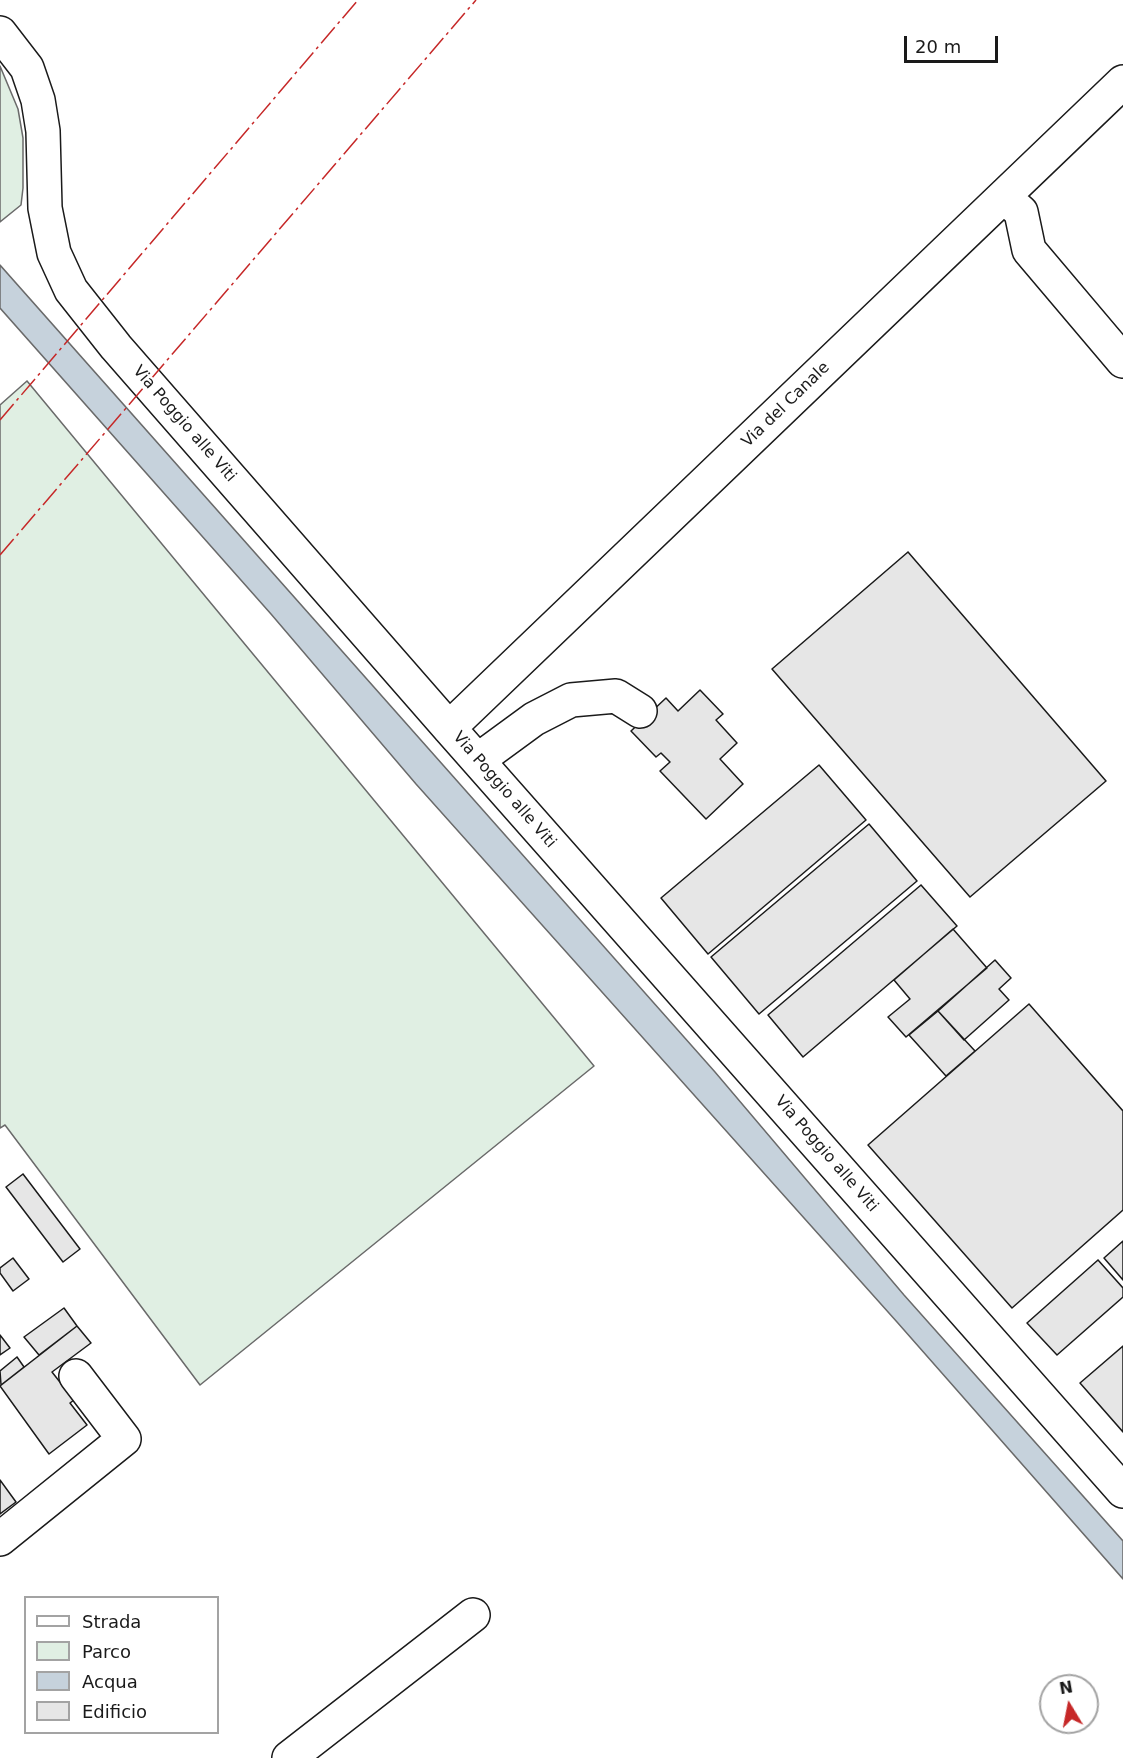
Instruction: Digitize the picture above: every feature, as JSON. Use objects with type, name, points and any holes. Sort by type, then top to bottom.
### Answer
[{"type":"street","name":"Via Poggio alle Viti","points":[[0,33],[27,68],[39,100],[43,130],[45,208],[54,253],[71,291],[116,347],[449,728],[1123,1491]]},
{"type":"street","name":"Via del Canale","points":[[449,728],[1123,82]]},
{"type":"street","points":[[1004,197],[1021,212],[1029,250],[1123,361]]},
{"type":"street","points":[[478,760],[534,719],[571,700],[616,696],[640,711]]},
{"type":"street","points":[[0,1539],[61,1477],[124,1439],[76,1376]]},
{"type":"street","points":[[289,1758],[473,1615]]},
{"type":"green space","points":[[0,66],[18,109],[23,138],[23,188],[21,205],[0,222]]},
{"type":"green space","points":[[27,381],[594,1066],[200,1385],[5,1125],[0,1128],[0,405]]},
{"type":"water","points":[[0,265],[715,1072],[904,1295],[1123,1541],[1123,1579],[897,1322],[416,784],[271,614],[0,308]]},
{"type":"building","points":[[908,552],[1106,781],[970,897],[772,669]]},
{"type":"building","points":[[700,690],[723,714],[716,720],[737,743],[720,759],[743,784],[706,819],[660,771],[670,762],[661,753],[656,757],[631,731],[666,698],[678,711]]},
{"type":"building","points":[[819,765],[866,820],[708,954],[661,898]]},
{"type":"building","points":[[869,824],[917,881],[759,1014],[711,957]]},
{"type":"building","points":[[921,885],[957,926],[803,1057],[768,1015]]},
{"type":"building","points":[[953,929],[987,968],[906,1037],[888,1017],[910,999],[894,980]]},
{"type":"building","points":[[995,960],[1011,978],[999,989],[1009,1000],[964,1040],[938,1011]]},
{"type":"building","points":[[1029,1004],[1123,1111],[1123,1210],[1012,1308],[868,1145]]},
{"type":"building","points":[[938,1011],[975,1051],[946,1076],[909,1035]]},
{"type":"building","points":[[23,1174],[80,1249],[63,1262],[6,1187]]},
{"type":"building","points":[[1123,1241],[1123,1280],[1104,1258]]},
{"type":"building","points":[[13,1258],[29,1279],[13,1291],[0,1273],[0,1268]]},
{"type":"building","points":[[1098,1260],[1123,1288],[1123,1297],[1057,1355],[1027,1323]]},
{"type":"building","points":[[64,1308],[77,1326],[39,1355],[24,1337]]},
{"type":"building","points":[[77,1326],[91,1343],[52,1372],[74,1400],[70,1403],[87,1425],[49,1454],[0,1386]]},
{"type":"building","points":[[0,1335],[10,1348],[0,1355]]},
{"type":"building","points":[[1123,1346],[1123,1432],[1080,1383]]},
{"type":"building","points":[[17,1357],[24,1367],[1,1385],[0,1371]]},
{"type":"building","points":[[0,1480],[16,1502],[0,1514]]},
{"type":"power","points":[[0,420],[358,0]]},
{"type":"power","points":[[0,555],[476,0]]}]
